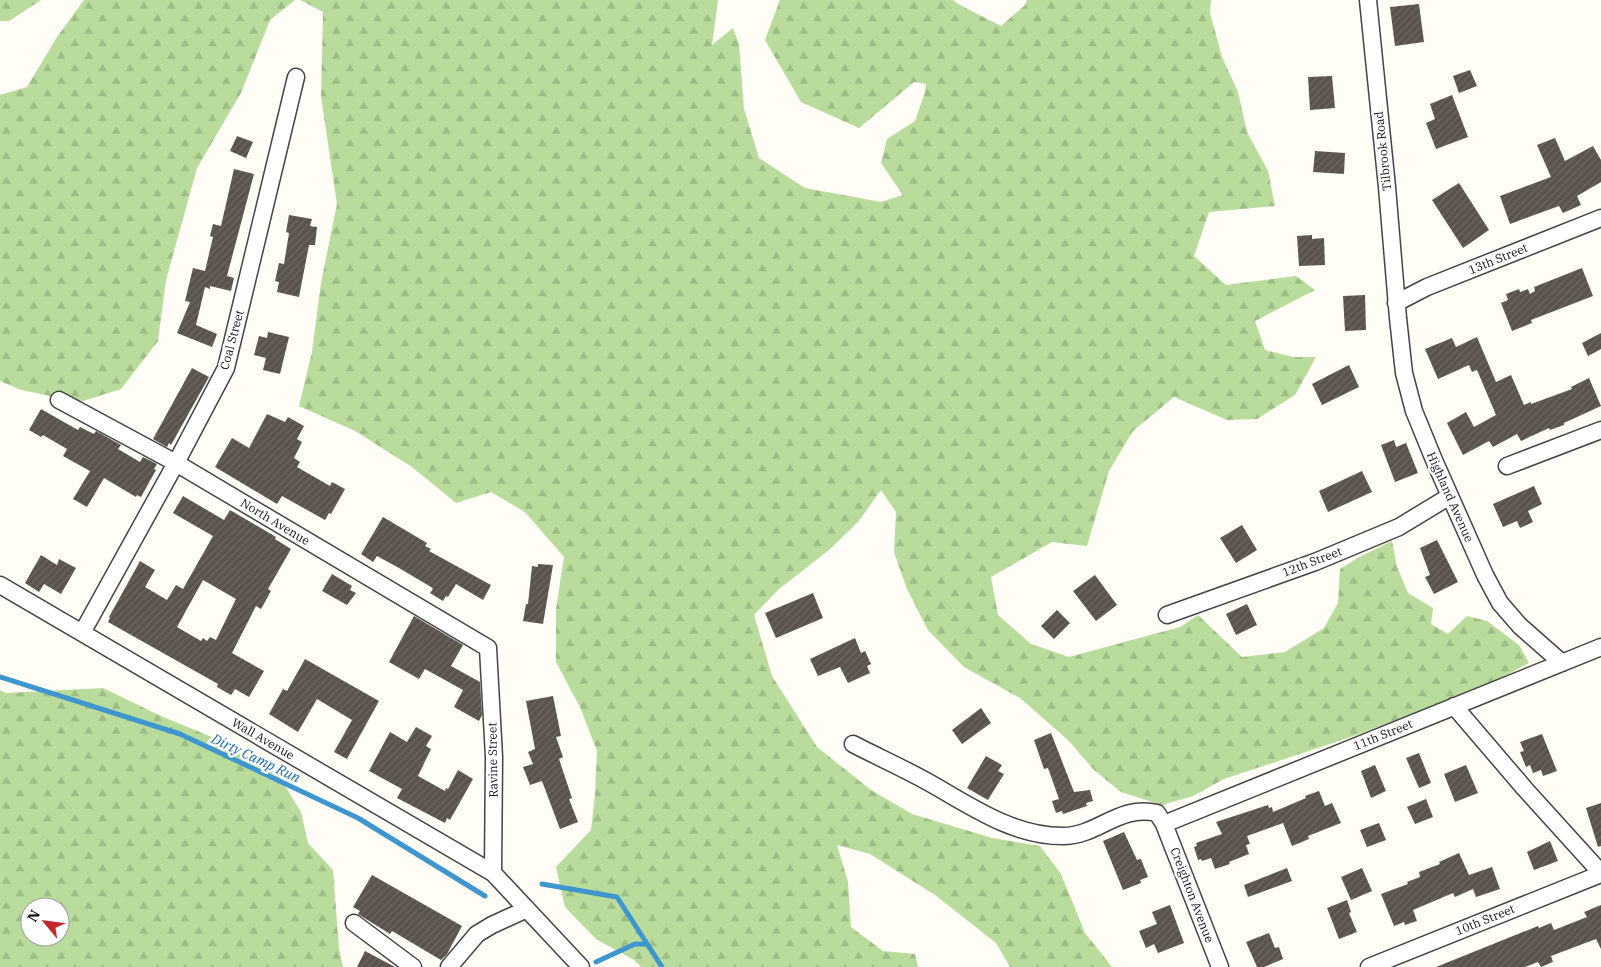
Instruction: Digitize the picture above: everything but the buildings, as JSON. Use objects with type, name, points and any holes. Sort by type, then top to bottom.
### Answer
[{"type":"street","name":"Tilbrook Road","points":[[1368,0],[1387,187],[1396,303]]},
{"type":"street","name":"Coal Street","points":[[82,633],[226,368],[296,77]]},
{"type":"street","name":"13th Street","points":[[1396,303],[1427,287],[1601,218]]},
{"type":"street","name":"Highland Avenue","points":[[1396,303],[1404,373],[1414,411],[1485,575],[1500,603],[1520,626],[1562,663]]},
{"type":"street","name":"North Avenue","points":[[59,400],[176,463],[488,648]]},
{"type":"street","points":[[1507,466],[1601,430]]},
{"type":"street","name":"12th Street","points":[[1167,614],[1315,562],[1399,527],[1450,496]]},
{"type":"street","name":"Wall Avenue","points":[[0,585],[493,873],[580,967]]},
{"type":"street","name":"11th Street","points":[[1164,824],[1601,647]]},
{"type":"street","name":"Ravine Street","points":[[488,648],[494,757],[493,873]]},
{"type":"street","points":[[1454,706],[1527,792],[1601,873]]},
{"type":"street","points":[[853,744],[927,782],[991,819],[1034,834],[1065,836],[1090,830],[1125,814],[1144,810],[1157,813],[1164,824]]},
{"type":"street","name":"Creighton Avenue","points":[[1164,824],[1220,967]]},
{"type":"street","name":"10th Street","points":[[1369,967],[1601,873]]},
{"type":"street","points":[[449,967],[477,934],[527,909]]},
{"type":"street","points":[[354,923],[413,967]]},
{"type":"green space","points":[[0,0],[41,0],[9,21],[0,21]]},
{"type":"green space","points":[[84,0],[295,0],[270,20],[241,93],[197,168],[166,280],[158,341],[121,389],[80,402],[21,390],[0,381],[0,95],[27,87],[57,37]]},
{"type":"green space","points":[[300,0],[718,0],[712,45],[733,28],[739,44],[744,109],[759,158],[805,188],[881,202],[903,195],[881,163],[887,139],[915,121],[926,84],[914,82],[859,128],[801,102],[765,40],[780,0],[953,0],[1001,26],[1025,5],[1027,0],[1211,0],[1210,13],[1222,57],[1238,92],[1247,132],[1268,171],[1275,206],[1209,212],[1194,256],[1226,285],[1296,276],[1315,290],[1255,321],[1265,350],[1293,357],[1316,357],[1295,395],[1257,419],[1227,420],[1174,397],[1133,431],[1109,471],[1087,546],[1052,542],[991,577],[998,615],[1031,644],[1069,657],[1180,627],[1198,615],[1242,657],[1285,652],[1324,628],[1338,603],[1340,569],[1392,541],[1397,567],[1408,593],[1433,608],[1431,624],[1448,634],[1467,616],[1487,621],[1519,645],[1529,663],[1490,684],[1354,736],[1224,779],[1193,796],[1162,805],[1121,792],[1094,770],[1069,741],[1020,698],[964,667],[928,630],[907,589],[894,552],[896,512],[881,490],[858,522],[829,550],[779,589],[754,615],[772,676],[817,747],[871,790],[912,814],[992,838],[1040,846],[1061,874],[1085,933],[1112,967],[1010,967],[996,943],[935,895],[870,854],[837,845],[848,882],[851,927],[883,951],[915,954],[918,967],[641,967],[634,960],[596,939],[565,907],[556,867],[591,830],[597,751],[580,707],[556,662],[556,609],[564,557],[525,512],[491,492],[456,503],[412,467],[355,431],[299,406],[312,352],[321,283],[337,204],[321,96],[323,12]]},
{"type":"green space","points":[[103,688],[161,716],[219,740],[274,768],[301,812],[308,843],[333,870],[339,949],[343,967],[0,967],[0,690],[6,693]]},
{"type":"waterway","name":"Dirty Camp Run","points":[[0,677],[180,734],[358,818],[485,896]]},
{"type":"waterway","name":"Dirty Camp Run","points":[[542,884],[617,897],[662,967]]},
{"type":"waterway","points":[[596,962],[635,944],[647,944]]}]
